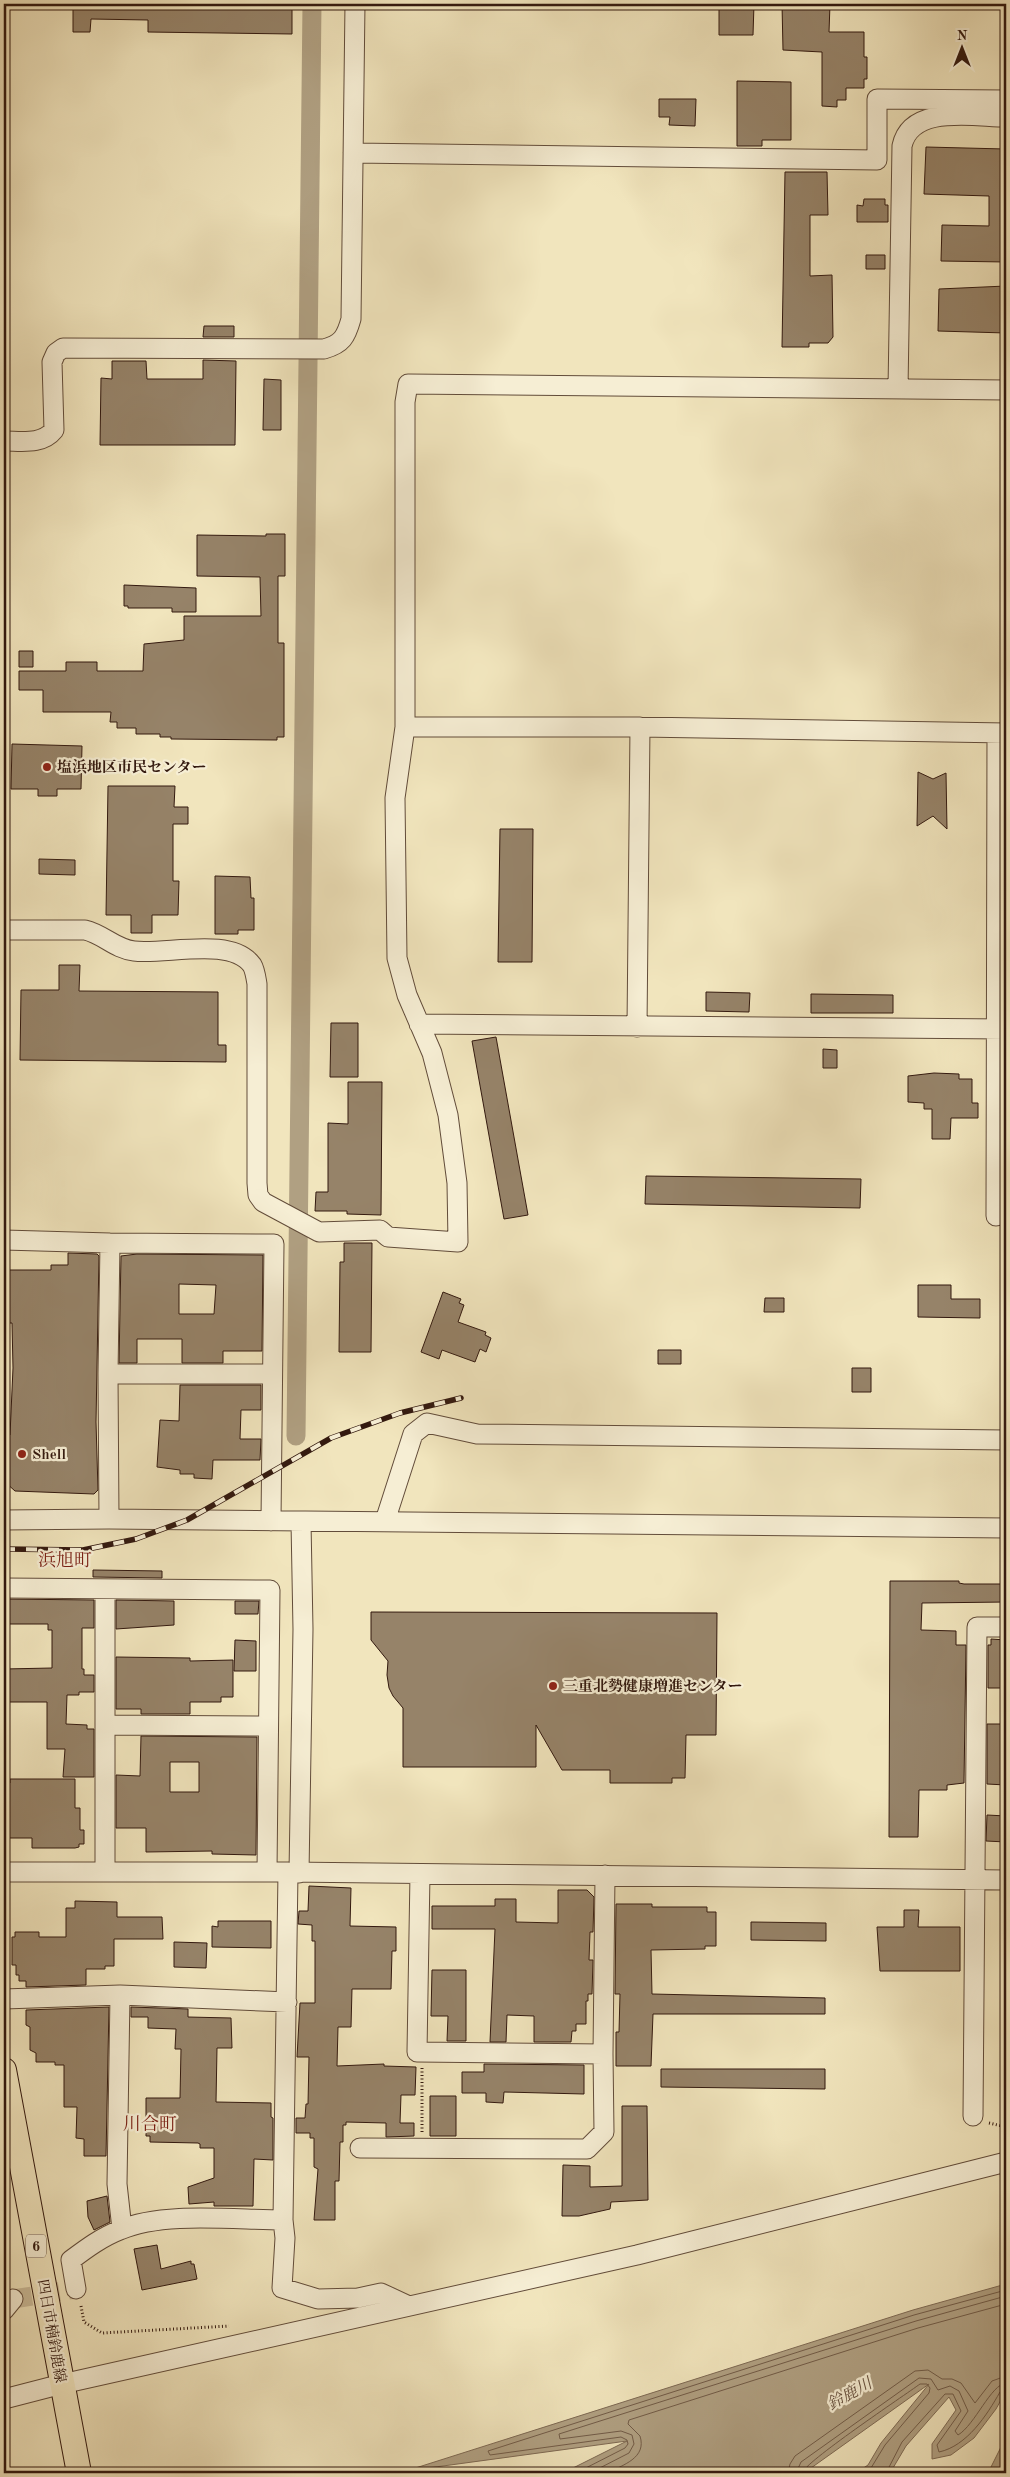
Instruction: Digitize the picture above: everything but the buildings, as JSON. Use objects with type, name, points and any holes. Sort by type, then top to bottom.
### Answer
[{"type":"main road","name":"四日市楠鈴鹿線","points":[[4,2070],[79,2473]]},
{"type":"street","points":[[4,441],[34,441],[47,438],[54,430],[52,362],[56,353],[63,348],[324,349],[339,345],[347,335],[351,319],[355,4]]},
{"type":"street","points":[[352,153],[877,160],[877,99],[1006,100]]},
{"type":"street","points":[[898,389],[902,146],[905,135],[915,124],[928,117],[1006,117]]},
{"type":"street","points":[[4,930],[85,930],[96,933],[121,948],[135,951],[212,949],[238,953],[253,966],[257,984],[258,1195],[263,1202],[319,1232],[380,1230],[388,1237],[458,1242],[457,1183],[448,1115],[432,1053],[419,1024],[397,958],[395,798],[405,727],[405,402],[408,384],[1006,390]]},
{"type":"street","points":[[405,727],[640,727],[1002,733],[1001,1029],[996,1216]]},
{"type":"street","points":[[637,1026],[640,727]]},
{"type":"street","points":[[419,1024],[1001,1029]]},
{"type":"street","points":[[4,1240],[274,1244],[271,1521]]},
{"type":"street","points":[[109,1519],[108,1374],[110,1243]]},
{"type":"street","points":[[108,1374],[272,1374]]},
{"type":"street","points":[[385,1521],[413,1434],[427,1423],[478,1434],[1006,1440]]},
{"type":"street","points":[[4,1520],[385,1521],[1006,1528]]},
{"type":"street","points":[[301,1522],[303,1629],[287,2002],[283,2220],[285,2238],[282,2288],[318,2299],[358,2298],[382,2293],[409,2306]]},
{"type":"street","points":[[4,1588],[270,1590],[267,1872]]},
{"type":"street","points":[[105,1589],[105,1872]]},
{"type":"street","points":[[972,2116],[977,1627],[1006,1627]]},
{"type":"street","points":[[105,1725],[268,1726]]},
{"type":"street","points":[[4,1872],[294,1872],[1006,1880]]},
{"type":"street","points":[[420,1874],[417,2052],[603,2054]]},
{"type":"street","points":[[360,2148],[588,2149],[604,2132],[605,1875]]},
{"type":"street","points":[[4,1999],[120,1995],[287,2002]]},
{"type":"street","points":[[120,1995],[117,2184],[122,2229]]},
{"type":"street","points":[[4,2400],[62,2384],[637,2255],[1006,2162]]},
{"type":"street","points":[[76,2289],[71,2260],[95,2242],[122,2229],[163,2219],[283,2220]]},
{"type":"street","points":[[4,2304],[13,2299],[4,2310]]},
{"type":"path","points":[[422,2052],[422,2148]]},
{"type":"path","points":[[76,2289],[84,2322],[102,2333],[231,2326]]},
{"type":"water","name":"鈴鹿川","points":[[1006,2284],[1006,2391],[996,2409],[974,2438],[951,2455],[932,2459],[932,2444],[956,2410],[949,2397],[906,2446],[890,2473],[856,2473],[868,2465],[881,2443],[929,2384],[804,2473],[563,2473],[627,2441],[406,2471],[913,2310]]},
{"type":"water","points":[[1006,2439],[1006,2473],[988,2473],[1003,2443]]},
{"type":"waterway","points":[[296,1436],[312,4]]},
{"type":"tunnel","points":[[13,2299],[76,2289]]},
{"type":"railway","points":[[4,1549],[83,1550],[136,1539],[187,1520],[331,1438],[400,1413],[461,1398]]},
{"type":"place","name":"塩浜地区市民センター","points":[[47,767]]},
{"type":"place","name":"Shell","points":[[22,1454]]},
{"type":"place","name":"三重北勢健康増進センター","points":[[553,1686]]},
{"type":"district","name":"浜旭町","points":[[65,1560]]},
{"type":"district","name":"川合町","points":[[150,2124]]}]
